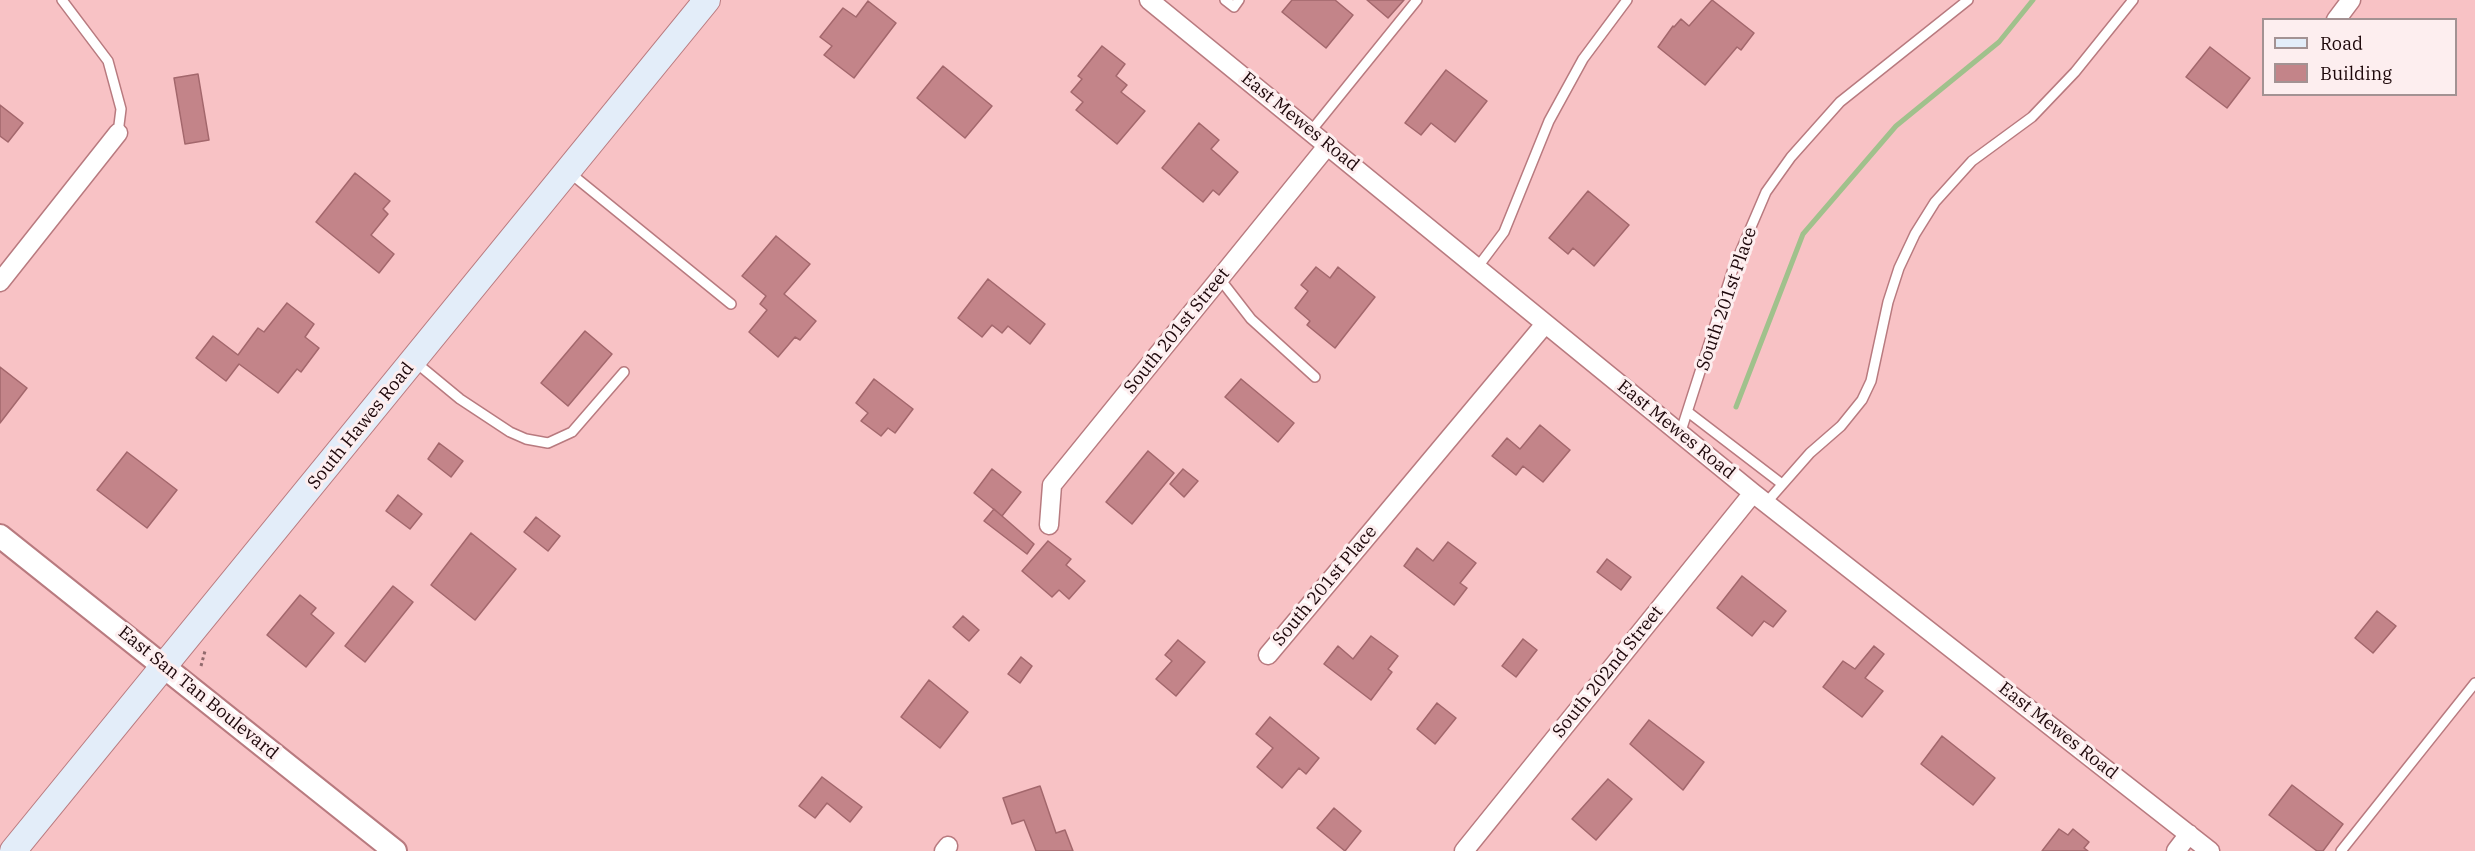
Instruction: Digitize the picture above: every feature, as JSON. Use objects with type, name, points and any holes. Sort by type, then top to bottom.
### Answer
[{"type":"main road","name":"South Hawes Road","points":[[14,851],[707,0]]},
{"type":"street","name":"East Mewes Road","points":[[1149,0],[1680,434],[2210,851]]},
{"type":"street","points":[[2338,18],[2351,0]]},
{"type":"street","points":[[0,282],[118,133]]},
{"type":"street","name":"South 201st Street","points":[[1049,525],[1052,485],[1328,145]]},
{"type":"street","name":"South 201st Place","points":[[1268,655],[1545,324]]},
{"type":"street","name":"South 202nd Street","points":[[1464,851],[1760,498]]},
{"type":"street","name":"East San Tan Boulevard","points":[[0,536],[395,851]]},
{"type":"street","points":[[2176,851],[2189,834]]},
{"type":"lane","points":[[62,0],[108,61],[121,110],[118,133]]},
{"type":"lane","points":[[1225,0],[1234,7],[1239,0]]},
{"type":"lane","points":[[1311,131],[1417,0]]},
{"type":"lane","points":[[1477,268],[1504,232],[1549,122],[1583,59],[1627,0]]},
{"type":"lane","name":"South 201st Place","points":[[1680,434],[1733,269],[1766,192],[1791,158],[1840,102],[1968,0]]},
{"type":"lane","points":[[1760,498],[1782,484],[1810,453],[1841,426],[1862,400],[1878,355],[1888,302],[1899,267],[1915,234],[1935,202],[1972,161],[2032,117],[2061,87],[2133,0]]},
{"type":"lane","points":[[568,171],[731,304]]},
{"type":"lane","points":[[1220,279],[1251,319],[1315,377]]},
{"type":"lane","points":[[414,361],[460,399],[510,432],[526,439],[548,443],[572,432],[624,372]]},
{"type":"lane","points":[[1688,412],[1782,484]]},
{"type":"lane","points":[[2341,851],[2475,683]]},
{"type":"building","points":[[1292,0],[1335,0],[1353,15],[1326,48],[1282,12]]},
{"type":"building","points":[[1367,0],[1404,0],[1388,18]]},
{"type":"building","points":[[1712,0],[1754,33],[1741,50],[1737,47],[1705,85],[1658,47],[1681,19],[1689,26]]},
{"type":"building","points":[[868,1],[896,23],[854,78],[824,55],[832,46],[820,37],[843,8],[856,17]]},
{"type":"building","points":[[1102,46],[1125,64],[1116,76],[1127,85],[1121,92],[1145,111],[1117,144],[1076,110],[1083,102],[1071,92],[1082,79],[1078,76]]},
{"type":"building","points":[[2210,47],[2250,78],[2227,108],[2186,77]]},
{"type":"building","points":[[943,66],[992,106],[965,138],[917,98]]},
{"type":"building","points":[[1446,70],[1487,101],[1455,142],[1431,123],[1421,135],[1405,123]]},
{"type":"building","points":[[198,74],[209,140],[185,144],[174,78]]},
{"type":"building","points":[[0,105],[23,123],[8,142],[0,136]]},
{"type":"building","points":[[1199,123],[1219,140],[1211,149],[1238,172],[1219,195],[1213,190],[1203,202],[1162,168]]},
{"type":"building","points":[[355,173],[390,201],[383,209],[388,214],[371,235],[394,254],[379,273],[316,222]]},
{"type":"building","points":[[1588,191],[1629,225],[1594,266],[1573,248],[1568,254],[1549,238]]},
{"type":"building","points":[[776,236],[810,264],[784,294],[816,321],[800,340],[795,337],[778,357],[749,332],[767,310],[760,304],[766,296],[742,276]]},
{"type":"building","points":[[1316,267],[1330,278],[1338,267],[1375,297],[1335,348],[1307,325],[1310,321],[1295,308],[1308,291],[1301,285]]},
{"type":"building","points":[[988,279],[1045,324],[1030,344],[1008,326],[1002,333],[992,325],[982,337],[958,318]]},
{"type":"building","points":[[287,303],[314,324],[305,337],[319,348],[301,372],[297,369],[278,393],[239,364],[226,381],[196,358],[213,336],[238,355],[258,328],[264,332]]},
{"type":"building","points":[[585,331],[612,354],[568,406],[541,383]]},
{"type":"building","points":[[0,367],[27,388],[0,423]]},
{"type":"building","points":[[874,379],[913,409],[895,433],[888,428],[881,436],[861,421],[868,413],[856,403]]},
{"type":"building","points":[[1241,379],[1294,423],[1278,442],[1225,397]]},
{"type":"building","points":[[1540,425],[1570,450],[1543,482],[1523,466],[1516,475],[1492,456],[1507,438],[1520,449]]},
{"type":"building","points":[[439,443],[463,461],[451,477],[428,459]]},
{"type":"building","points":[[1148,451],[1174,473],[1132,524],[1106,502]]},
{"type":"building","points":[[127,452],[177,490],[147,528],[97,490]]},
{"type":"building","points":[[992,469],[1021,492],[1002,516],[974,493]]},
{"type":"building","points":[[1183,469],[1198,481],[1184,497],[1170,484]]},
{"type":"building","points":[[398,495],[422,514],[410,529],[386,511]]},
{"type":"building","points":[[994,509],[1034,544],[1027,554],[984,521]]},
{"type":"building","points":[[536,517],[560,536],[548,551],[524,532]]},
{"type":"building","points":[[471,533],[516,569],[475,620],[431,585]]},
{"type":"building","points":[[1048,541],[1071,559],[1066,565],[1085,581],[1069,599],[1059,590],[1052,597],[1022,571]]},
{"type":"building","points":[[1448,542],[1476,563],[1460,583],[1467,588],[1454,605],[1404,566],[1417,548],[1433,561]]},
{"type":"building","points":[[1607,559],[1631,577],[1621,590],[1597,572]]},
{"type":"building","points":[[1742,576],[1786,611],[1773,627],[1764,621],[1752,636],[1717,608]]},
{"type":"building","points":[[393,586],[413,602],[365,662],[345,646]]},
{"type":"building","points":[[300,595],[316,608],[311,614],[334,633],[306,667],[267,635]]},
{"type":"building","points":[[2377,611],[2396,626],[2373,653],[2355,638]]},
{"type":"building","points":[[963,616],[979,630],[969,641],[953,627]]},
{"type":"building","points":[[1371,636],[1398,656],[1388,669],[1392,672],[1371,700],[1324,664],[1338,646],[1353,659]]},
{"type":"building","points":[[1523,639],[1537,650],[1516,677],[1502,666]]},
{"type":"building","points":[[1178,640],[1205,662],[1176,696],[1156,679],[1172,661],[1165,655]]},
{"type":"building","points":[[1874,646],[1884,654],[1865,678],[1883,691],[1862,717],[1823,687],[1843,661],[1855,669]]},
{"type":"building","points":[[1021,657],[1032,666],[1020,683],[1008,674]]},
{"type":"building","points":[[929,680],[968,712],[940,748],[901,717]]},
{"type":"building","points":[[1437,703],[1456,718],[1435,744],[1417,729]]},
{"type":"building","points":[[1270,717],[1319,758],[1306,774],[1299,768],[1282,788],[1257,767],[1273,748],[1256,734]]},
{"type":"building","points":[[1649,720],[1704,762],[1683,790],[1630,744]]},
{"type":"building","points":[[1942,736],[1995,778],[1973,805],[1921,764]]},
{"type":"building","points":[[822,777],[862,807],[850,822],[827,803],[815,818],[799,806]]},
{"type":"building","points":[[1608,779],[1632,799],[1596,840],[1572,819]]},
{"type":"building","points":[[2292,785],[2343,824],[2323,851],[2317,851],[2269,815]]},
{"type":"building","points":[[1040,786],[1056,833],[1065,830],[1073,851],[1036,851],[1024,820],[1012,824],[1003,798]]},
{"type":"building","points":[[1334,808],[1361,831],[1345,851],[1317,828]]},
{"type":"building","points":[[2059,829],[2068,835],[2073,829],[2089,842],[2084,848],[2088,851],[2042,851]]},
{"type":"waterway","points":[[1736,407],[1803,234],[1896,126],[1999,42],[2033,0]]}]
